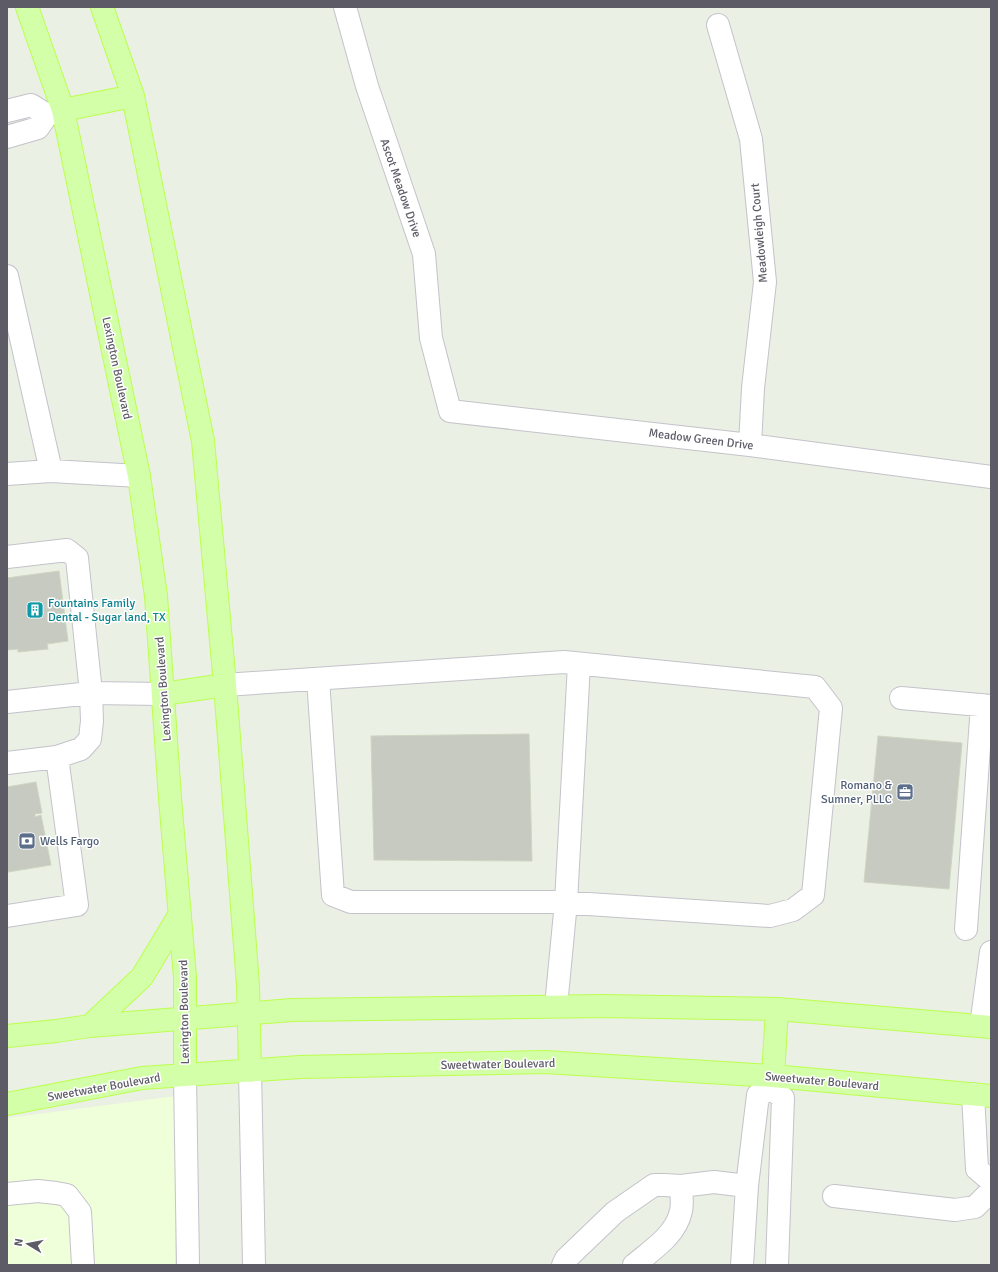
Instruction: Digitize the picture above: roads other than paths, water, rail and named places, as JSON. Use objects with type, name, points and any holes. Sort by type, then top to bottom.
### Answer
[{"type":"main road","name":"Lexington Boulevard","points":[[27,7],[55,112],[139,476],[156,596],[185,977],[185,1075]]},
{"type":"main road","points":[[102,7],[132,96],[203,441],[225,685],[248,985],[250,1071]]},
{"type":"main road","points":[[55,112],[132,96]]},
{"type":"main road","points":[[163,694],[225,685]]},
{"type":"main road","points":[[90,1026],[142,977],[180,914]]},
{"type":"main road","points":[[7,1036],[90,1026],[299,1010],[556,1006],[777,1009],[986,1027]]},
{"type":"main road","points":[[772,1083],[777,1009]]},
{"type":"main road","name":"Sweetwater Boulevard","points":[[7,1104],[142,1078],[300,1067],[544,1062],[772,1083],[982,1095]]},
{"type":"street","name":"Ascot Meadow Drive","points":[[345,7],[367,86],[424,254],[431,338],[440,372]]},
{"type":"street","name":"Meadowleigh Court","points":[[718,25],[751,139],[765,282],[753,388],[750,445]]},
{"type":"street","points":[[7,111],[31,105],[55,112]]},
{"type":"street","points":[[7,137],[38,128],[55,112]]},
{"type":"street","points":[[7,276],[51,472]]},
{"type":"street","name":"Meadow Green Drive","points":[[440,372],[450,411],[750,445],[991,477]]},
{"type":"street","points":[[7,474],[51,472],[139,476]]},
{"type":"street","points":[[7,557],[67,550],[77,558],[91,693],[92,721],[90,739],[81,749],[57,757],[7,763]]},
{"type":"street","points":[[225,685],[564,662],[815,687],[831,708],[813,895],[793,910],[770,916],[566,902],[351,902],[333,895],[318,679]]},
{"type":"street","points":[[556,1006],[566,902],[579,664]]},
{"type":"street","points":[[7,702],[91,693],[163,694]]},
{"type":"street","points":[[901,698],[986,706],[966,930]]},
{"type":"street","points":[[7,916],[77,905],[57,757]]},
{"type":"street","points":[[986,1027],[991,952]]},
{"type":"street","points":[[250,1071],[254,1265]]},
{"type":"street","name":"Lexington Boulevard","points":[[185,1075],[188,1265]]},
{"type":"street","points":[[742,1265],[747,1186],[758,1095],[772,1083],[783,1098],[776,1265]]},
{"type":"street","points":[[982,1095],[977,1169],[991,1181]]},
{"type":"street","points":[[562,1265],[566,1259],[616,1212],[654,1185],[681,1186],[714,1182],[747,1186]]},
{"type":"street","points":[[634,1265],[664,1239],[676,1226],[681,1211],[681,1186]]},
{"type":"street","points":[[7,1194],[38,1191],[67,1195],[80,1212],[83,1265]]},
{"type":"street","points":[[834,1196],[955,1210],[975,1207],[991,1191]]},
{"type":"place","name":"Fountains Family Dental - Sugar land, TX","points":[[35,610]]},
{"type":"place","name":"Romano & Sumner, PLLC","points":[[905,792]]},
{"type":"place","name":"Wells Fargo","points":[[27,841]]}]
